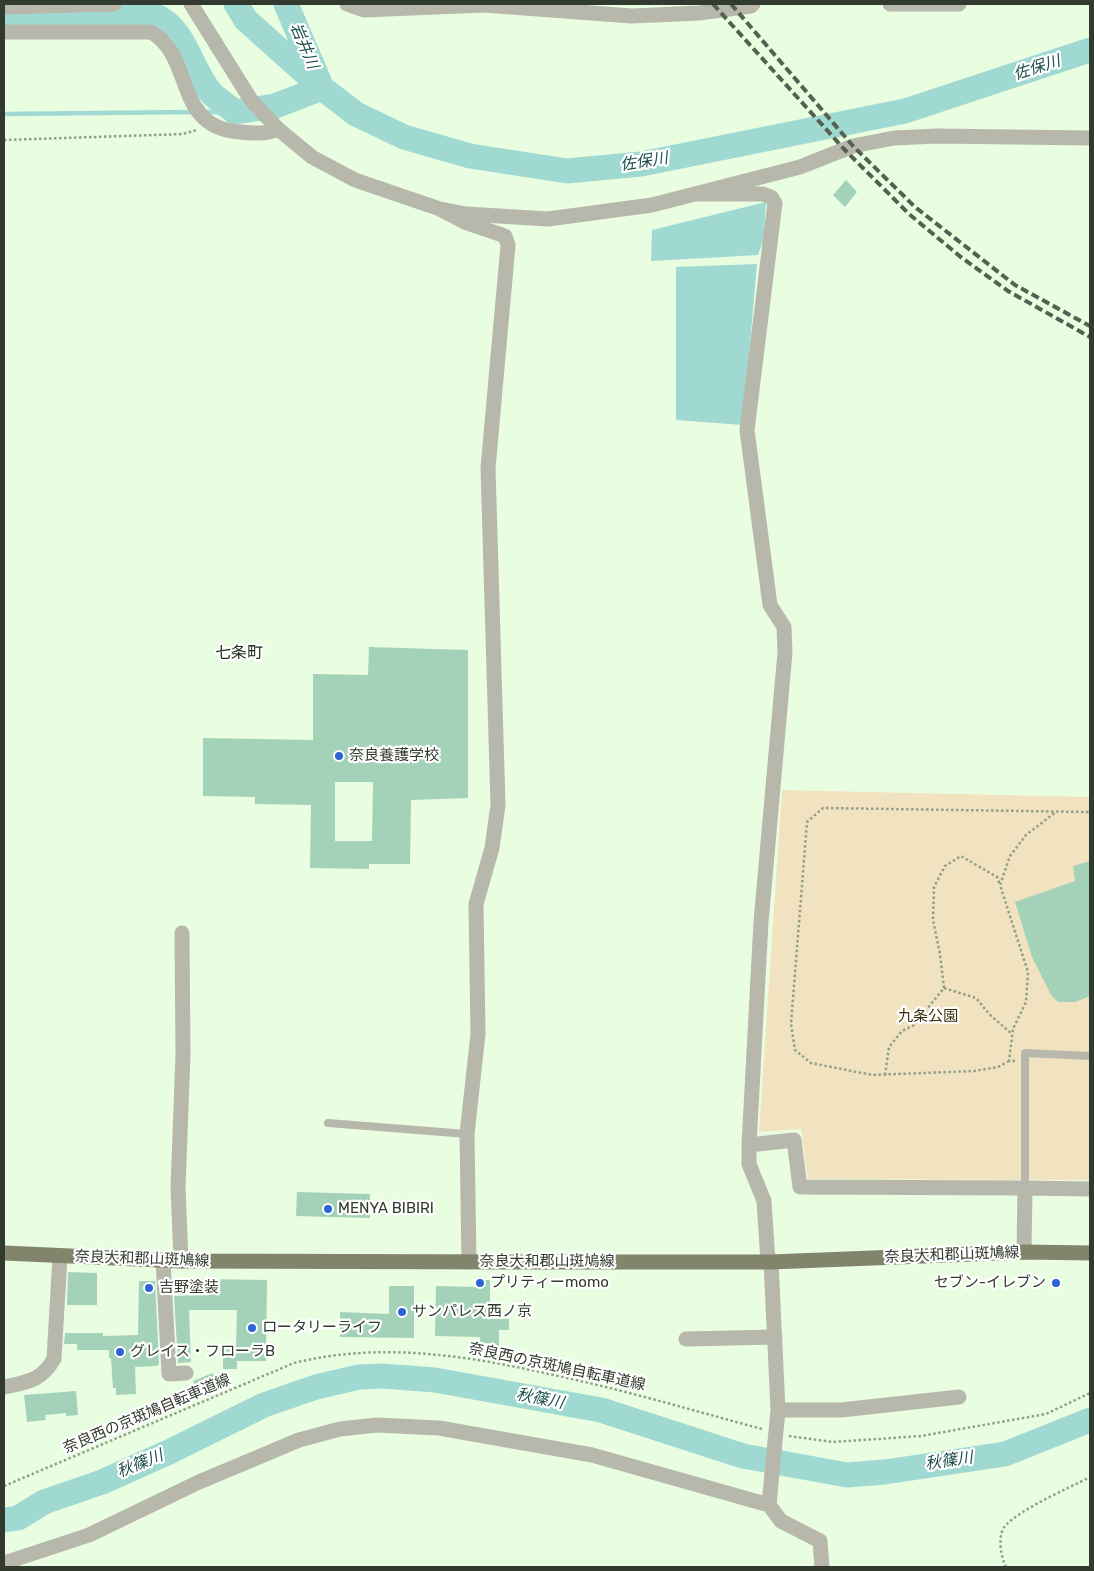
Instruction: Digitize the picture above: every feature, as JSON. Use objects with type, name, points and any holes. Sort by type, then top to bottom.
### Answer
[{"type":"main road","name":"奈良大和郡山斑鳩線","points":[[4,1253],[181,1261],[469,1262],[769,1262],[1024,1252],[1090,1254]]},
{"type":"street","points":[[4,7],[114,4]]},
{"type":"street","points":[[191,4],[251,100],[274,125],[312,157],[355,180],[440,209],[466,214],[548,219],[597,214],[698,194],[800,167],[853,146],[894,138],[937,136],[1090,138]]},
{"type":"street","points":[[347,4],[364,10],[484,5],[632,16],[699,13],[754,4]]},
{"type":"street","points":[[890,4],[959,4]]},
{"type":"street","points":[[4,32],[151,32],[159,36],[172,53],[192,103],[211,126],[226,132],[267,134],[274,125]]},
{"type":"street","points":[[698,194],[763,194],[771,197],[775,203],[747,430],[770,604],[784,627],[785,652],[761,922],[749,1145],[750,1164],[764,1201],[775,1337],[778,1434],[770,1500],[781,1521],[820,1541],[822,1567]]},
{"type":"street","points":[[440,209],[467,223],[504,236],[508,245],[488,468],[498,805],[492,848],[476,904],[478,1034],[467,1134],[469,1262]]},
{"type":"street","points":[[181,1261],[178,1188],[183,1055],[182,933]]},
{"type":"street","points":[[749,1145],[794,1140],[800,1187],[1090,1189]]},
{"type":"street","points":[[1024,1188],[1024,1252]]},
{"type":"street","points":[[4,1387],[34,1380],[46,1372],[54,1359],[60,1256]]},
{"type":"street","points":[[163,1260],[163,1376],[186,1373]]},
{"type":"street","points":[[686,1339],[775,1337]]},
{"type":"street","points":[[778,1410],[841,1410],[959,1397]]},
{"type":"street","points":[[4,1562],[89,1535],[199,1482],[299,1440],[340,1429],[377,1425],[439,1428],[592,1454],[770,1500]]},
{"type":"lane","points":[[1024,1188],[1026,1054],[1090,1056]]},
{"type":"lane","points":[[328,1123],[467,1134]]},
{"type":"path","points":[[4,140],[183,134],[211,126]]},
{"type":"path","points":[[1026,1061],[1009,1061],[998,1067],[974,1072],[872,1075],[811,1063],[795,1050],[791,1024],[807,822],[823,808],[1090,812]]},
{"type":"path","points":[[1000,885],[1010,856],[1026,835],[1057,811]]},
{"type":"path","points":[[885,1074],[889,1046],[902,1031],[914,1025],[944,988],[933,920],[934,887],[945,866],[961,856],[997,877],[1028,972],[1026,1002],[1012,1034],[1009,1061]]},
{"type":"path","points":[[944,988],[976,998],[989,1014],[1012,1034]]},
{"type":"path","name":"奈良西の京斑鳩自転車道線","points":[[4,1486],[294,1363],[327,1355],[411,1351],[488,1360],[610,1387],[778,1434],[833,1442],[921,1436],[1046,1414],[1090,1393]]},
{"type":"path","points":[[1006,1567],[1000,1542],[1004,1527],[1026,1512],[1090,1477]]},
{"type":"green space","name":"九条公園","points":[[782,790],[1090,797],[1090,1180],[808,1179],[801,1129],[759,1132]]},
{"type":"water","points":[[766,202],[764,238],[758,255],[651,261],[652,230]]},
{"type":"water","points":[[757,264],[743,425],[676,420],[676,267]]},
{"type":"building","points":[[846,180],[857,192],[845,207],[833,195]]},
{"type":"building","points":[[369,647],[468,650],[468,798],[411,800],[410,864],[369,864],[369,869],[310,868],[311,805],[255,804],[255,797],[203,796],[203,738],[313,740],[313,674],[368,675]],"holes":[[[335,782],[373,782],[372,841],[335,841]]]},
{"type":"building","points":[[1090,861],[1090,996],[1075,1002],[1058,1002],[1051,995],[1032,957],[1015,902],[1075,881],[1073,866]]},
{"type":"building","points":[[297,1192],[370,1194],[370,1218],[296,1216]]},
{"type":"building","points":[[68,1272],[97,1273],[97,1305],[67,1305]]},
{"type":"building","name":"ロータリーライフ","points":[[198,1279],[267,1280],[266,1361],[237,1361],[237,1369],[223,1369],[223,1345],[236,1346],[237,1310],[189,1310],[191,1362],[178,1363],[174,1296],[198,1295]]},
{"type":"building","points":[[478,1280],[490,1280],[490,1319],[509,1319],[509,1330],[499,1330],[499,1348],[480,1348],[480,1337],[435,1336],[436,1286],[477,1287]]},
{"type":"building","points":[[139,1281],[155,1281],[159,1364],[157,1366],[135,1367],[136,1394],[116,1395],[116,1388],[113,1388],[109,1350],[77,1350],[77,1344],[64,1344],[65,1333],[103,1333],[103,1336],[138,1335]]},
{"type":"building","points":[[389,1286],[414,1286],[414,1338],[340,1337],[340,1312],[389,1314]]},
{"type":"building","points":[[213,1373],[218,1385],[198,1394],[193,1381]]},
{"type":"building","points":[[76,1391],[78,1415],[66,1416],[66,1413],[45,1415],[46,1420],[27,1422],[24,1395]]},
{"type":"waterway","name":"佐保川","points":[[236,4],[246,20],[322,88],[356,114],[404,137],[470,156],[567,171],[641,164],[905,111],[1090,50]]},
{"type":"waterway","name":"岩井川","points":[[286,4],[319,81]]},
{"type":"waterway","points":[[4,16],[153,15],[173,29],[181,39],[205,85],[213,95],[235,112],[275,106],[322,88]]},
{"type":"waterway","points":[[4,114],[195,112]]},
{"type":"waterway","points":[[203,112],[235,112]]},
{"type":"waterway","name":"秋篠川","points":[[4,1520],[18,1518],[44,1502],[102,1482],[171,1451],[264,1405],[316,1387],[359,1377],[382,1376],[435,1380],[601,1410],[743,1456],[847,1475],[885,1472],[1005,1454],[1090,1420]]},
{"type":"railway","points":[[713,4],[844,149],[909,214],[962,258],[1008,291],[1090,337]]},
{"type":"railway","points":[[731,4],[853,146],[915,207],[1015,285],[1090,326]]},
{"type":"place","name":"奈良養護学校","points":[[339,756]]},
{"type":"place","name":"MENYA BIBIRI","points":[[328,1209]]},
{"type":"place","name":"プリティーmomo","points":[[480,1283]]},
{"type":"place","name":"セブン-イレブン","points":[[1056,1283]]},
{"type":"place","name":"吉野塗装","points":[[149,1288]]},
{"type":"place","name":"サンパレス西ノ京","points":[[402,1312]]},
{"type":"place","name":"ロータリーライフ","points":[[252,1328]]},
{"type":"place","name":"グレイス・フローラB","points":[[120,1352]]},
{"type":"district","name":"七条町","points":[[239,653]]}]
